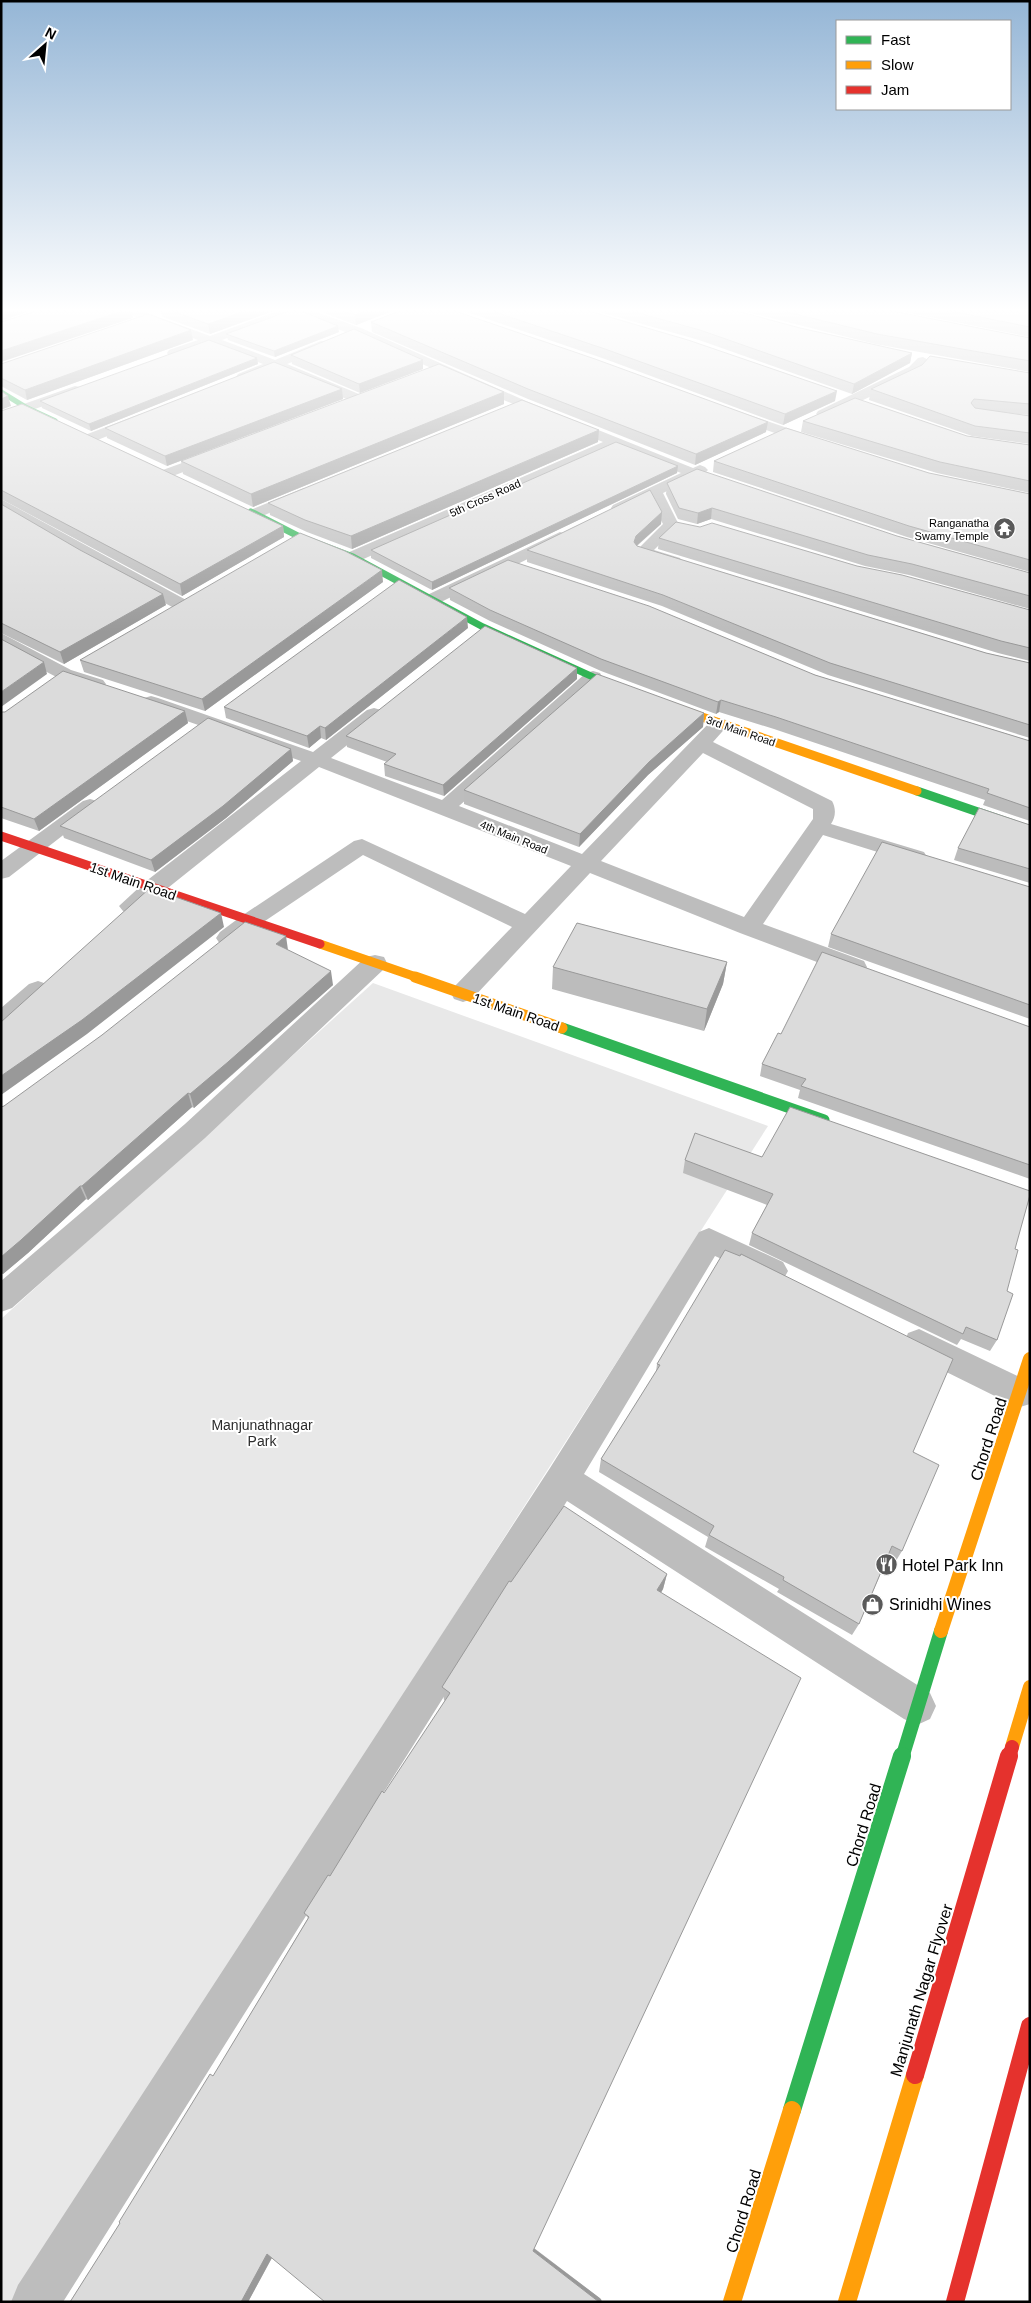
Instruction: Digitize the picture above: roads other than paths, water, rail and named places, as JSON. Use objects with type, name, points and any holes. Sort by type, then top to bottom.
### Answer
[{"type":"street","points":[[49,418],[63,425]]},
{"type":"street","points":[[86,436],[136,418]]},
{"type":"street","points":[[559,418],[693,473],[739,488]]},
{"type":"street","points":[[747,418],[828,447]]},
{"type":"street","points":[[765,440],[812,418]]},
{"type":"street","points":[[86,436],[107,446]]},
{"type":"street","name":"5th Cross Road","points":[[353,557],[617,441]]},
{"type":"street","points":[[161,472],[230,449]]},
{"type":"street","points":[[602,516],[711,465]]},
{"type":"street","points":[[161,472],[183,482]]},
{"type":"street","points":[[254,514],[319,487]]},
{"type":"street","points":[[654,491],[671,525]]},
{"type":"street","points":[[1,504],[90,556],[182,605]]},
{"type":"street","points":[[236,506],[300,537],[353,557],[399,581],[431,600],[476,633],[638,694]]},
{"type":"street","points":[[671,525],[690,529]]},
{"type":"street","points":[[671,525],[643,552],[690,566]]},
{"type":"street","points":[[431,600],[577,529]]},
{"type":"street","points":[[283,546],[300,537]]},
{"type":"street","points":[[508,563],[534,572]]},
{"type":"street","points":[[383,592],[399,581]]},
{"type":"street","points":[[165,615],[199,595]]},
{"type":"street","name":"4th Main Road","points":[[1,638],[64,675],[207,720],[317,760],[748,928],[875,975]]},
{"type":"street","points":[[444,809],[593,677]]},
{"type":"street","points":[[117,919],[153,887],[392,700]]},
{"type":"street","name":"3rd Main Road","points":[[656,701],[1030,830]]},
{"type":"street","points":[[463,993],[719,724]]},
{"type":"street","points":[[700,744],[824,806],[824,819],[748,928]]},
{"type":"street","points":[[1,872],[104,795]]},
{"type":"street","points":[[819,826],[938,864]]},
{"type":"street","name":"1st Main Road","points":[[1,836],[463,993],[834,1124]]},
{"type":"street","points":[[212,950],[251,920],[362,846],[528,925]]},
{"type":"street","points":[[1,1299],[196,1131],[375,963]]},
{"type":"street","points":[[1,1022],[52,977]]},
{"type":"street","points":[[35,2302],[562,1479],[709,1240],[798,1284]]},
{"type":"street","points":[[896,1332],[1020,1393]]},
{"type":"street","name":"Chord Road","points":[[732,2302],[917,1706],[1030,1359]]},
{"type":"street","points":[[562,1479],[917,1706]]},
{"type":"street","name":"Manjunath Nagar Flyover","points":[[846,2302],[924,2036],[1030,1687]]},
{"type":"street","points":[[955,2302],[1030,2026]]},
{"type":"place","name":"Ranganatha Swamy Temple","points":[[1005,529]]},
{"type":"place","name":"Hotel Park Inn","points":[[886,1565]]},
{"type":"place","name":"Srinidhi Wines","points":[[873,1604]]},
{"type":"park label","name":"Manjunathnagar Park","points":[[262,1434]]}]
